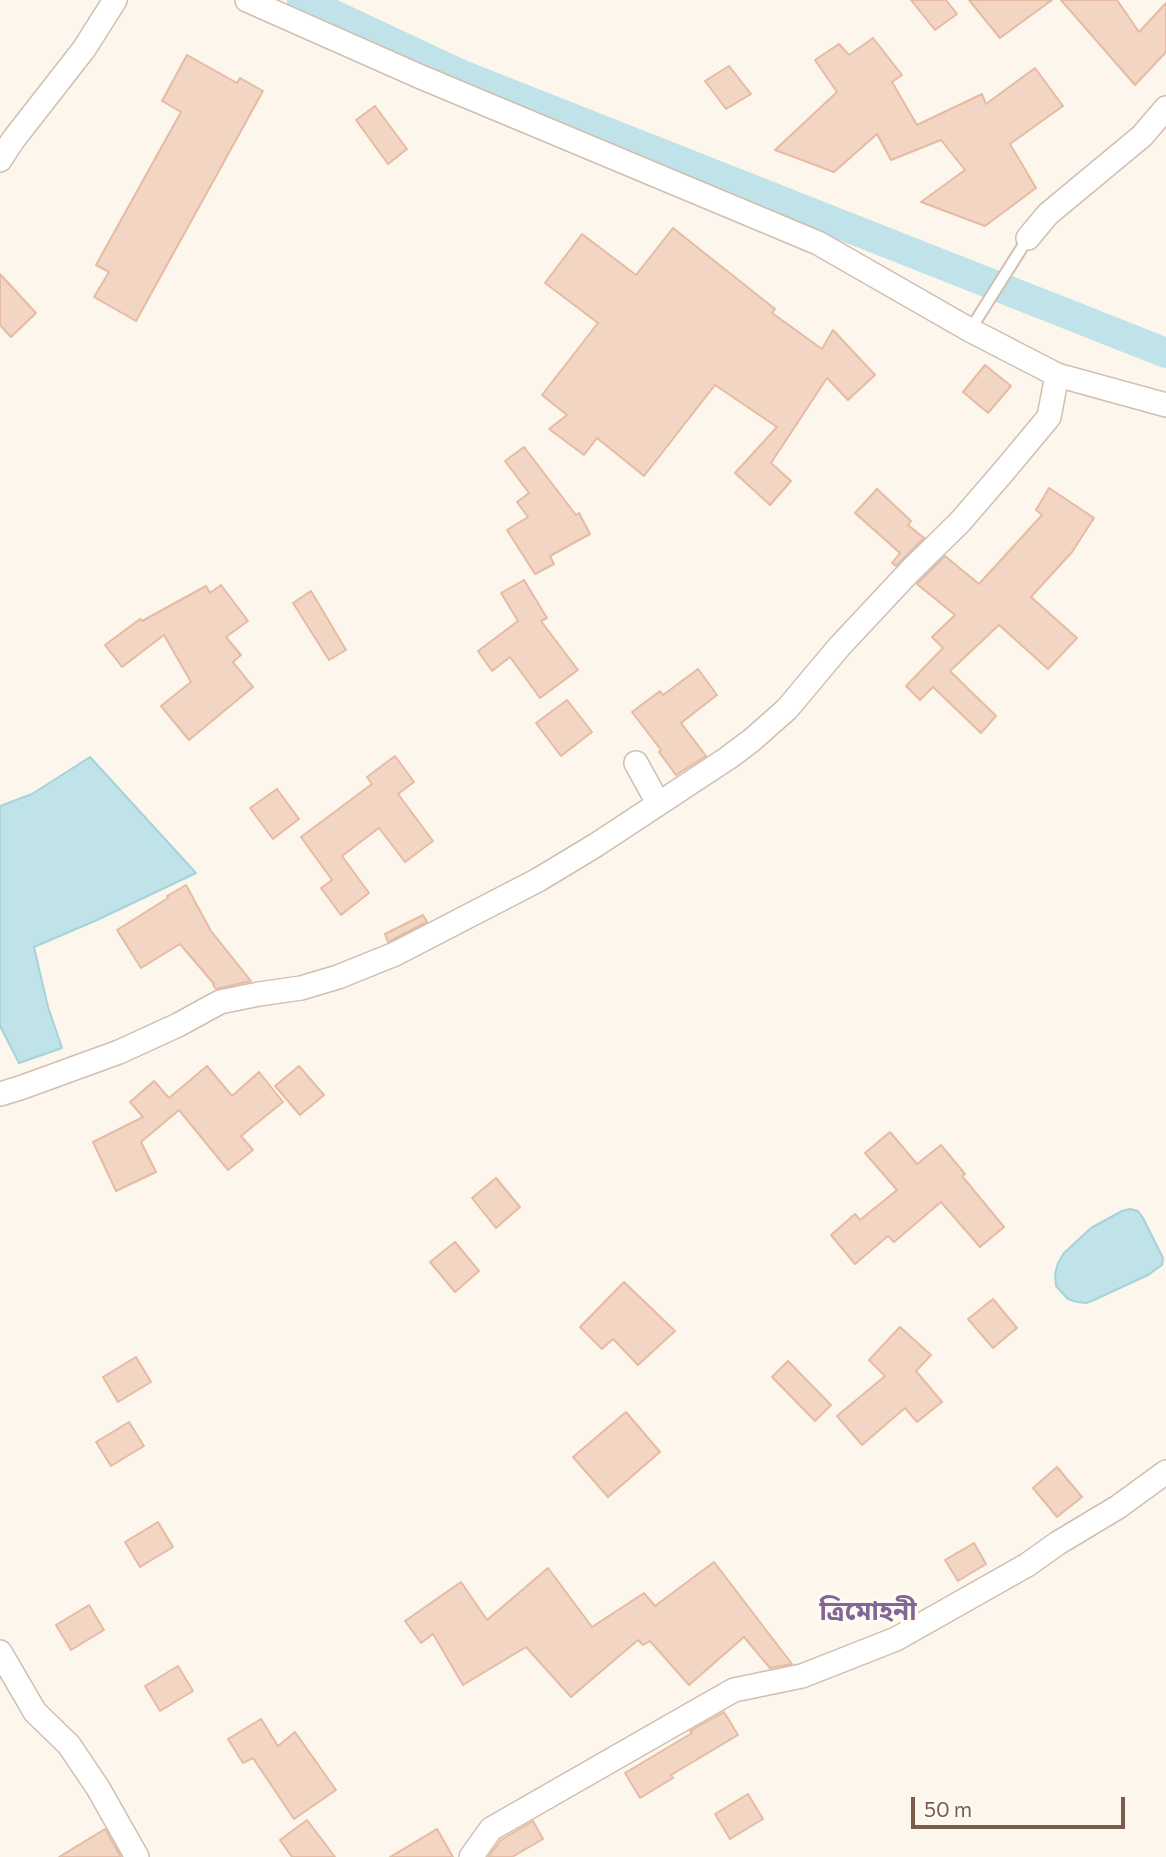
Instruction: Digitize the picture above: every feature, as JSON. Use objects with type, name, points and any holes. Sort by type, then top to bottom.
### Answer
[{"type":"street","points":[[0,160],[84,49],[115,0]]},
{"type":"street","points":[[247,0],[421,77],[818,243],[975,321],[1057,375],[1166,405]]},
{"type":"street","points":[[1028,238],[1048,214],[1142,136],[1166,108]]},
{"type":"street","points":[[0,1094],[119,1052],[220,1002],[300,988],[338,977],[395,954],[538,880],[728,758],[787,709],[808,681],[857,627],[960,522],[1049,417],[1057,375]]},
{"type":"street","points":[[636,763],[658,803]]},
{"type":"street","points":[[471,1857],[491,1829],[734,1690],[802,1676],[896,1639],[1027,1565],[1118,1507],[1166,1472]]},
{"type":"street","points":[[0,1652],[35,1712],[69,1745],[98,1788],[137,1857]]},
{"type":"lane","points":[[975,321],[1028,238]]},
{"type":"water","points":[[90,757],[196,873],[34,947],[48,1007],[62,1048],[19,1063],[0,1026],[0,806],[32,794]]},
{"type":"water","points":[[1130,1209],[1138,1211],[1143,1218],[1163,1258],[1162,1265],[1148,1275],[1086,1303],[1068,1299],[1056,1286],[1055,1274],[1064,1253],[1091,1228]]},
{"type":"building","points":[[911,0],[946,0],[957,14],[935,30]]},
{"type":"building","points":[[969,0],[1052,0],[1000,38]]},
{"type":"building","points":[[1061,0],[1117,0],[1139,32],[1166,3],[1166,52],[1135,85]]},
{"type":"building","points":[[873,38],[902,75],[892,82],[917,125],[982,94],[986,104],[1035,68],[1063,106],[1010,144],[1036,188],[985,226],[921,202],[965,170],[941,140],[891,160],[877,134],[834,172],[775,150],[837,92],[815,60],[839,44],[849,55]]},
{"type":"building","points":[[187,55],[237,83],[240,78],[263,91],[136,321],[94,297],[109,272],[96,265],[181,112],[162,101]]},
{"type":"building","points":[[729,66],[751,94],[726,109],[705,81]]},
{"type":"building","points":[[375,106],[407,149],[388,164],[356,120]]},
{"type":"building","points":[[673,228],[775,309],[772,313],[822,349],[833,330],[875,375],[848,400],[827,378],[771,463],[791,481],[770,505],[735,473],[777,427],[715,385],[644,476],[597,438],[584,455],[549,429],[567,415],[542,395],[598,323],[545,283],[582,234],[636,275]]},
{"type":"building","points":[[0,274],[36,313],[11,337],[0,325]]},
{"type":"building","points":[[985,365],[1011,386],[988,413],[963,392]]},
{"type":"building","points":[[524,447],[576,515],[579,513],[590,534],[550,556],[554,564],[535,574],[507,530],[528,517],[517,502],[529,493],[505,461]]},
{"type":"building","points":[[1049,488],[1094,518],[1072,552],[1031,597],[1077,638],[1048,669],[999,625],[950,671],[996,716],[981,733],[933,687],[920,700],[906,686],[943,648],[932,637],[955,615],[917,584],[945,556],[979,584],[1042,515],[1036,510]]},
{"type":"building","points":[[877,489],[911,521],[908,525],[924,538],[896,566],[892,563],[900,553],[855,513]]},
{"type":"building","points":[[524,580],[547,618],[541,621],[578,670],[540,698],[510,657],[492,671],[478,651],[518,621],[501,593]]},
{"type":"building","points":[[221,585],[248,621],[226,637],[241,655],[233,662],[253,687],[189,740],[161,706],[191,682],[164,635],[122,667],[105,645],[140,619],[142,621],[206,586],[210,593]]},
{"type":"building","points":[[311,591],[346,650],[329,660],[293,603]]},
{"type":"building","points":[[698,669],[717,695],[681,723],[706,756],[676,775],[632,712],[660,691],[663,695]]},
{"type":"building","points":[[567,700],[592,732],[561,756],[536,723]]},
{"type":"building","points":[[395,756],[414,782],[398,794],[433,841],[405,862],[379,828],[342,856],[369,893],[341,915],[321,888],[332,880],[301,837],[372,784],[367,777]]},
{"type":"building","points":[[277,789],[299,819],[273,839],[250,808]]},
{"type":"building","points":[[186,885],[211,931],[251,981],[216,989],[180,944],[141,968],[117,930]]},
{"type":"building","points":[[423,915],[427,922],[388,942],[385,934]]},
{"type":"building","points":[[207,1066],[232,1096],[259,1072],[283,1102],[241,1136],[253,1150],[228,1170],[179,1110],[141,1142],[156,1172],[116,1191],[93,1142],[143,1117],[130,1102],[154,1081],[169,1098]]},
{"type":"building","points":[[299,1066],[324,1095],[300,1115],[275,1086]]},
{"type":"building","points":[[890,1132],[917,1164],[941,1145],[965,1174],[962,1176],[1004,1227],[980,1247],[941,1202],[894,1242],[888,1236],[855,1264],[831,1235],[855,1214],[860,1220],[897,1190],[865,1153]]},
{"type":"building","points":[[496,1178],[520,1207],[496,1228],[472,1198]]},
{"type":"building","points":[[455,1242],[479,1271],[455,1292],[430,1262]]},
{"type":"building","points":[[624,1282],[675,1331],[638,1365],[613,1339],[602,1349],[580,1327]]},
{"type":"building","points":[[993,1299],[1017,1328],[993,1348],[968,1319]]},
{"type":"building","points":[[900,1327],[931,1355],[916,1371],[942,1402],[917,1422],[905,1408],[862,1445],[837,1416],[885,1376],[869,1360]]},
{"type":"building","points":[[136,1357],[151,1382],[118,1402],[103,1377]]},
{"type":"building","points":[[788,1361],[831,1405],[815,1421],[772,1377]]},
{"type":"building","points":[[626,1412],[660,1452],[608,1497],[573,1457]]},
{"type":"building","points":[[129,1422],[144,1446],[111,1466],[96,1442]]},
{"type":"building","points":[[1057,1467],[1082,1497],[1057,1517],[1033,1488]]},
{"type":"building","points":[[158,1522],[173,1547],[140,1567],[125,1542]]},
{"type":"building","points":[[974,1543],[986,1564],[958,1581],[945,1560]]},
{"type":"building","points":[[714,1562],[792,1664],[770,1668],[744,1637],[689,1685],[650,1641],[643,1645],[638,1640],[571,1697],[526,1647],[463,1685],[433,1634],[421,1643],[405,1621],[461,1582],[487,1620],[548,1568],[592,1627],[644,1593],[655,1606]]},
{"type":"building","points":[[89,1605],[104,1630],[71,1650],[56,1625]]},
{"type":"building","points":[[178,1666],[193,1691],[160,1711],[145,1686]]},
{"type":"building","points":[[724,1712],[738,1735],[671,1775],[673,1778],[640,1798],[625,1773]]},
{"type":"building","points":[[261,1719],[278,1746],[295,1732],[336,1790],[294,1819],[253,1758],[243,1763],[228,1739]]},
{"type":"building","points":[[748,1794],[763,1819],[730,1839],[715,1814]]},
{"type":"building","points":[[307,1820],[335,1857],[292,1857],[280,1840]]},
{"type":"building","points":[[533,1821],[543,1839],[512,1857],[488,1857],[501,1840]]},
{"type":"building","points":[[105,1829],[121,1857],[59,1857]]},
{"type":"building","points":[[437,1829],[453,1857],[390,1857]]},
{"type":"waterway","points":[[302,0],[462,75],[1166,353]]},
{"type":"district","name":"ত্রিমোহনী","points":[[868,1611]]}]
